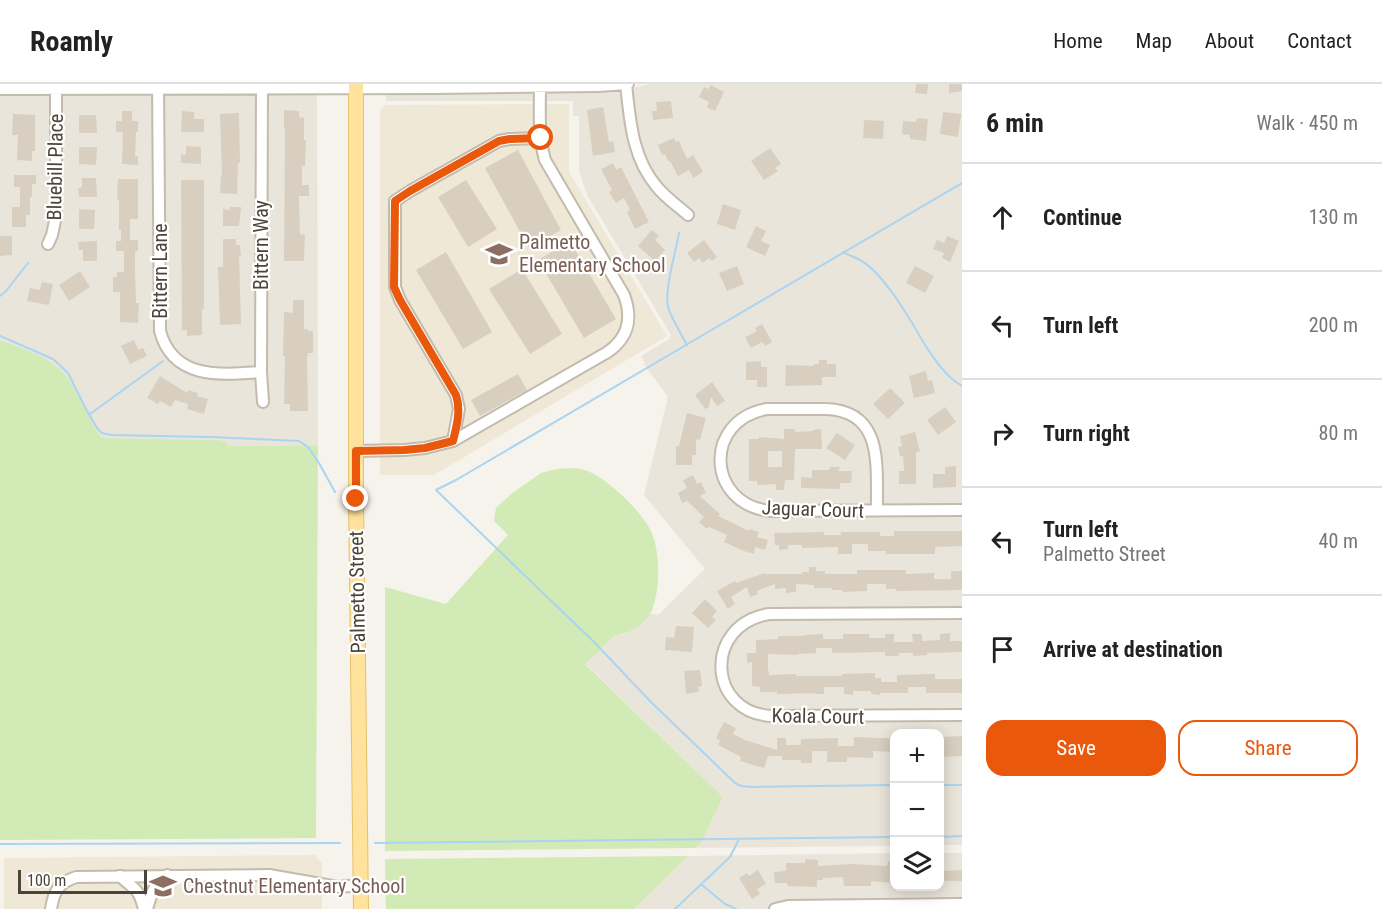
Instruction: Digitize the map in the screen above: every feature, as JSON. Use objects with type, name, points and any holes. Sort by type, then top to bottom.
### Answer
[{"type":"main road","name":"Palmetto Street","points":[[356,86],[356,451],[361,909]]},
{"type":"street","points":[[0,88],[56,86],[598,86],[627,84],[632,130],[641,160],[657,187],[688,215]]},
{"type":"street","points":[[356,451],[425,448],[453,441],[615,347],[622,339],[628,324],[628,308],[624,295],[545,160],[542,151],[540,85]]},
{"type":"street","name":"Bluebill Place","points":[[48,244],[56,216],[56,86]]},
{"type":"street","name":"Bittern Lane","points":[[158,86],[160,331],[162,338],[176,360],[194,370],[212,373],[261,372]]},
{"type":"street","name":"Bittern Way","points":[[262,86],[261,372],[263,402]]},
{"type":"street","points":[[453,441],[459,409],[456,395],[394,287],[395,201],[499,141],[541,138]]},
{"type":"street","name":"Jaguar Court","points":[[877,510],[876,456],[873,441],[861,422],[849,413],[826,408],[759,410],[738,422],[724,441],[720,465],[724,479],[732,492],[749,506],[770,511],[962,510]]},
{"type":"street","name":"Koala Court","points":[[962,613],[761,615],[735,630],[723,651],[722,666],[724,681],[730,694],[739,705],[758,715],[962,715]]},
{"type":"street","points":[[146,909],[152,891],[167,875]]},
{"type":"street","points":[[51,909],[53,897],[63,882],[76,876],[269,875],[338,887],[361,885]]},
{"type":"street","points":[[120,876],[137,888],[146,909]]},
{"type":"street","points":[[776,909],[788,906],[962,904]]},
{"type":"shaded area","points":[[651,84],[962,84],[962,505],[882,506],[881,456],[875,432],[865,419],[851,409],[834,404],[767,405],[749,409],[728,425],[719,440],[715,457],[717,474],[727,495],[746,510],[762,515],[962,514],[962,608],[769,609],[760,611],[745,617],[731,628],[721,642],[716,666],[719,682],[726,696],[736,708],[756,719],[772,721],[962,720],[962,845],[944,845],[944,729],[890,729],[890,846],[695,848],[701,843],[723,797],[585,663],[615,635],[623,635],[641,623],[649,613],[658,615],[705,569],[644,495],[668,397],[644,364],[641,356],[669,339],[671,335],[587,195],[579,171],[579,116],[573,116],[572,101],[386,101],[386,92],[621,89],[627,131],[636,162],[668,205],[689,221],[695,215],[661,184],[645,158],[636,129],[631,88]]},
{"type":"shaded area","points":[[257,92],[256,368],[201,368],[185,360],[172,348],[165,331],[163,93]]},
{"type":"shaded area","points":[[267,92],[317,92],[318,446],[229,446],[225,441],[218,440],[102,438],[66,376],[57,367],[38,356],[0,340],[0,93],[51,93],[51,216],[41,246],[50,249],[57,236],[61,216],[61,93],[153,93],[155,331],[157,339],[163,352],[173,363],[191,374],[212,378],[257,377],[259,406],[269,405],[266,372]]},
{"type":"shaded area","name":"Palmetto Elementary School","points":[[569,104],[569,172],[667,336],[434,475],[380,475],[380,110],[386,105]]},
{"type":"shaded area","points":[[767,413],[826,413],[840,415],[857,425],[866,436],[871,456],[872,506],[770,507],[757,504],[740,494],[729,478],[725,465],[726,450],[736,430],[747,420]]},
{"type":"shaded area","points":[[962,617],[962,711],[773,712],[754,708],[738,697],[729,680],[726,666],[728,652],[734,639],[744,628],[770,618]]},
{"type":"shaded area","points":[[890,853],[890,891],[944,891],[944,853],[962,853],[962,909],[634,909],[688,856]]},
{"type":"shaded area","name":"Chestnut Elementary School","points":[[315,855],[322,863],[322,909],[4,909],[4,858]]},
{"type":"green space","points":[[0,340],[36,354],[60,369],[71,383],[102,438],[218,440],[225,441],[229,446],[318,446],[316,838],[0,840]]},
{"type":"green space","points":[[574,468],[593,473],[624,497],[649,528],[657,553],[657,593],[649,615],[631,631],[615,635],[585,664],[723,797],[701,843],[695,848],[385,851],[385,587],[446,604],[508,535],[494,521],[496,508],[511,494],[541,473]]},
{"type":"green space","points":[[688,856],[634,909],[386,909],[385,859]]},
{"type":"building","points":[[916,84],[928,84],[927,94],[915,93]]},
{"type":"building","points":[[949,84],[962,84],[962,91],[949,93]]},
{"type":"building","points":[[711,85],[724,92],[715,111],[707,107],[709,102],[699,97],[704,87],[709,89]]},
{"type":"building","points":[[671,101],[673,118],[653,120],[652,111],[657,111],[656,102]]},
{"type":"building","points":[[603,107],[609,142],[613,141],[615,152],[593,156],[587,110]]},
{"type":"building","points":[[284,110],[299,111],[299,117],[304,118],[304,140],[306,140],[302,185],[309,185],[309,196],[299,196],[300,234],[305,235],[304,261],[284,261]]},
{"type":"building","points":[[122,111],[132,111],[132,121],[138,121],[135,156],[138,156],[138,165],[122,164],[123,132],[116,132],[116,121],[122,121]]},
{"type":"building","points":[[182,111],[194,112],[194,119],[204,119],[204,132],[181,132]]},
{"type":"building","points":[[943,112],[961,114],[958,137],[940,134]]},
{"type":"building","points":[[239,113],[240,163],[238,163],[237,194],[220,193],[222,175],[220,114]]},
{"type":"building","points":[[13,114],[35,115],[35,151],[32,151],[32,161],[17,160],[18,135],[12,135]]},
{"type":"building","points":[[79,115],[96,115],[97,133],[79,133]]},
{"type":"building","points":[[917,118],[928,119],[926,141],[910,139],[910,135],[902,134],[903,121],[916,122]]},
{"type":"building","points":[[864,120],[884,121],[883,139],[863,138]]},
{"type":"building","points":[[674,138],[676,142],[679,141],[687,159],[693,155],[703,172],[693,178],[689,170],[678,176],[665,154],[662,155],[658,145]]},
{"type":"building","points":[[186,146],[201,147],[201,164],[181,163],[181,154],[186,155]]},
{"type":"building","points":[[79,147],[97,147],[96,165],[79,164]]},
{"type":"building","points":[[770,148],[781,164],[775,168],[778,171],[764,180],[751,161]]},
{"type":"building","points":[[518,150],[561,230],[529,248],[485,168]]},
{"type":"building","points":[[613,163],[616,170],[621,167],[649,222],[635,229],[627,212],[630,210],[624,198],[616,203],[609,192],[612,190],[601,169]]},
{"type":"building","points":[[14,175],[36,175],[36,184],[32,184],[32,197],[30,197],[30,215],[26,215],[26,227],[12,227],[12,207],[20,207],[20,187],[14,187]]},
{"type":"building","points":[[82,178],[96,178],[97,197],[79,197],[78,188],[82,187]]},
{"type":"building","points":[[118,179],[138,179],[138,219],[130,219],[130,240],[138,240],[138,251],[135,251],[135,271],[136,303],[139,303],[138,323],[120,322],[120,292],[113,292],[113,277],[117,277],[117,272],[124,272],[124,251],[116,251],[116,241],[121,241],[119,200],[117,199]]},
{"type":"building","points":[[181,180],[204,180],[202,335],[187,336],[187,330],[182,330]]},
{"type":"building","points":[[466,180],[497,229],[468,247],[438,197]]},
{"type":"building","points":[[723,204],[741,210],[735,230],[717,224]]},
{"type":"building","points":[[230,207],[241,207],[239,226],[223,226],[223,209],[230,210]]},
{"type":"building","points":[[79,209],[95,210],[94,229],[79,229]]},
{"type":"building","points":[[756,226],[766,231],[761,241],[770,245],[765,256],[746,247]]},
{"type":"building","points":[[652,230],[659,236],[655,240],[665,250],[655,261],[638,246]]},
{"type":"building","points":[[0,236],[12,236],[12,255],[0,256]]},
{"type":"building","points":[[947,236],[959,241],[950,262],[942,258],[944,253],[933,249],[937,240],[944,243]]},
{"type":"building","points":[[223,239],[236,239],[236,245],[240,245],[241,324],[220,325],[218,267],[223,267]]},
{"type":"building","points":[[704,240],[717,257],[712,261],[709,258],[703,263],[699,258],[694,262],[687,253]]},
{"type":"building","points":[[97,241],[97,261],[83,261],[83,250],[79,250],[78,242]]},
{"type":"building","points":[[570,241],[616,319],[584,338],[538,260]]},
{"type":"building","points":[[446,252],[492,332],[463,349],[416,270]]},
{"type":"building","points":[[737,266],[744,284],[727,291],[719,273]]},
{"type":"building","points":[[915,266],[934,276],[925,293],[906,283]]},
{"type":"building","points":[[522,269],[562,334],[530,354],[489,289]]},
{"type":"building","points":[[80,271],[90,287],[69,301],[59,285]]},
{"type":"building","points":[[42,282],[53,284],[49,305],[27,301],[30,288],[40,290]]},
{"type":"building","points":[[293,300],[304,300],[304,329],[313,331],[313,353],[308,353],[307,356],[308,411],[290,411],[290,404],[284,404],[284,312],[293,313]]},
{"type":"building","points":[[762,324],[772,342],[765,346],[762,342],[751,348],[745,337],[757,331],[755,328]]},
{"type":"building","points":[[134,340],[138,350],[143,348],[147,356],[130,364],[121,346]]},
{"type":"building","points":[[819,360],[827,360],[827,364],[836,364],[836,377],[822,377],[822,385],[785,386],[786,365],[814,366],[814,364],[819,364]]},
{"type":"building","points":[[761,361],[761,367],[767,367],[767,387],[757,387],[757,380],[746,380],[746,362]]},
{"type":"building","points":[[926,371],[928,381],[932,380],[935,393],[914,398],[909,376]]},
{"type":"building","points":[[518,374],[527,390],[480,416],[471,400]]},
{"type":"building","points":[[160,376],[187,393],[188,390],[208,399],[204,414],[187,409],[188,404],[175,400],[171,407],[147,398]]},
{"type":"building","points":[[712,382],[725,401],[717,406],[711,397],[709,407],[705,409],[695,395]]},
{"type":"building","points":[[890,388],[905,403],[888,419],[873,404]]},
{"type":"building","points":[[945,407],[956,422],[938,435],[927,420]]},
{"type":"building","points":[[687,413],[706,418],[700,440],[696,439],[696,455],[692,455],[692,465],[676,465],[676,446],[679,446]]},
{"type":"building","points":[[784,429],[795,429],[795,432],[821,429],[822,449],[795,449],[794,480],[785,480],[784,490],[776,490],[776,484],[757,485],[757,481],[749,481],[749,439],[759,439],[759,437],[784,439]],"holes":[[[768,451],[782,451],[782,467],[768,467]]]},
{"type":"building","points":[[915,432],[920,451],[916,452],[916,484],[899,484],[899,471],[904,471],[903,456],[900,456],[898,447],[902,446],[900,436]]},
{"type":"building","points":[[837,433],[855,445],[845,460],[826,448]]},
{"type":"building","points":[[956,466],[956,487],[933,488],[933,474],[945,474],[945,467]]},
{"type":"building","points":[[830,467],[840,467],[838,471],[852,471],[851,483],[840,483],[840,489],[801,488],[801,477],[812,478],[812,470],[829,470]]},
{"type":"building","points":[[693,475],[697,484],[701,482],[706,493],[700,496],[720,514],[718,516],[749,531],[749,529],[759,532],[757,537],[768,540],[765,550],[755,547],[754,554],[744,551],[724,542],[727,535],[709,527],[707,529],[699,522],[704,517],[687,501],[682,503],[678,493],[687,488],[683,480]]},
{"type":"building","points":[[894,531],[962,531],[962,546],[935,547],[935,554],[886,554],[886,551],[868,551],[868,544],[852,544],[852,554],[838,554],[838,547],[802,548],[802,545],[788,545],[788,549],[779,550],[779,545],[775,545],[774,533],[824,532],[824,535],[841,535],[841,532],[880,532],[880,536],[894,536]]},
{"type":"building","points":[[809,567],[816,567],[816,571],[825,571],[825,574],[857,574],[857,570],[906,570],[906,574],[934,573],[934,579],[951,579],[951,571],[962,571],[962,590],[896,591],[896,589],[886,589],[886,584],[867,584],[867,591],[843,592],[843,590],[832,590],[832,588],[814,588],[814,585],[796,584],[796,592],[786,593],[786,588],[775,589],[775,584],[757,591],[758,594],[750,597],[747,587],[731,597],[735,604],[728,609],[717,591],[735,581],[736,583],[765,573],[802,574],[802,572],[809,572]]},
{"type":"building","points":[[705,599],[717,611],[712,617],[716,620],[708,628],[692,613]]},
{"type":"building","points":[[676,626],[694,627],[692,652],[665,650],[666,637],[674,638]]},
{"type":"building","points":[[950,633],[950,641],[962,641],[962,652],[927,653],[927,655],[913,656],[913,653],[899,653],[899,656],[885,656],[885,652],[832,653],[832,648],[816,648],[816,653],[768,654],[768,671],[769,675],[796,674],[796,676],[875,673],[875,678],[881,678],[881,682],[897,682],[897,675],[935,674],[935,679],[962,679],[962,693],[926,693],[926,687],[908,687],[908,693],[880,693],[880,695],[871,694],[871,691],[853,691],[853,695],[844,694],[844,687],[824,687],[824,694],[760,692],[760,687],[752,686],[752,662],[747,663],[747,653],[756,653],[756,640],[778,639],[778,636],[823,634],[823,639],[843,639],[843,634],[869,634],[869,638],[885,638],[885,634],[894,634],[894,642],[913,642],[912,634],[922,634],[922,641],[940,640],[940,634]]},
{"type":"building","points":[[700,670],[702,686],[698,687],[699,692],[686,694],[684,671]]},
{"type":"building","points":[[724,722],[736,728],[733,734],[777,750],[777,738],[786,738],[786,745],[801,745],[801,739],[838,738],[838,746],[854,746],[854,737],[890,738],[890,752],[873,751],[873,758],[847,757],[847,762],[827,762],[827,751],[812,751],[812,763],[801,763],[801,760],[782,760],[782,756],[768,756],[764,768],[740,761],[741,757],[718,745],[720,740],[716,738]]},
{"type":"building","points":[[962,736],[962,756],[944,757],[944,737]]},
{"type":"building","points":[[805,859],[818,860],[818,866],[852,864],[887,866],[888,861],[890,861],[890,883],[871,881],[871,886],[844,886],[843,877],[817,880],[817,887],[775,883],[774,872],[786,871],[786,863],[805,863]]},
{"type":"building","points":[[758,870],[766,884],[757,889],[760,894],[752,899],[739,878],[747,873],[749,876]]},
{"type":"building","points":[[962,870],[962,881],[944,881],[944,871]]},
{"type":"waterway","points":[[890,785],[753,787],[735,783],[651,702],[594,642],[436,490],[962,183]]},
{"type":"waterway","points":[[679,233],[667,300],[672,317],[687,345]]},
{"type":"waterway","points":[[843,252],[860,260],[878,275],[896,298],[937,362],[951,378],[962,386]]},
{"type":"waterway","points":[[0,296],[28,263]]},
{"type":"waterway","points":[[0,336],[53,359],[68,373],[86,409],[102,433],[299,441],[308,447],[335,492]]},
{"type":"waterway","points":[[90,414],[163,361]]},
{"type":"waterway","points":[[944,785],[962,785]]},
{"type":"waterway","points":[[944,837],[962,836]]},
{"type":"waterway","points":[[375,843],[890,837]]},
{"type":"waterway","points":[[675,909],[730,857],[739,839]]},
{"type":"waterway","points":[[0,844],[340,843]]},
{"type":"waterway","points":[[702,885],[725,904],[736,909]]},
{"type":"place","name":"Palmetto Elementary School","points":[[499,254]]},
{"type":"place","name":"Chestnut Elementary School","points":[[163,886]]},
{"type":"route","points":[[356,499],[356,451],[425,448],[453,441],[458,417],[459,402],[456,395],[394,287],[395,201],[499,141],[541,138]]}]
